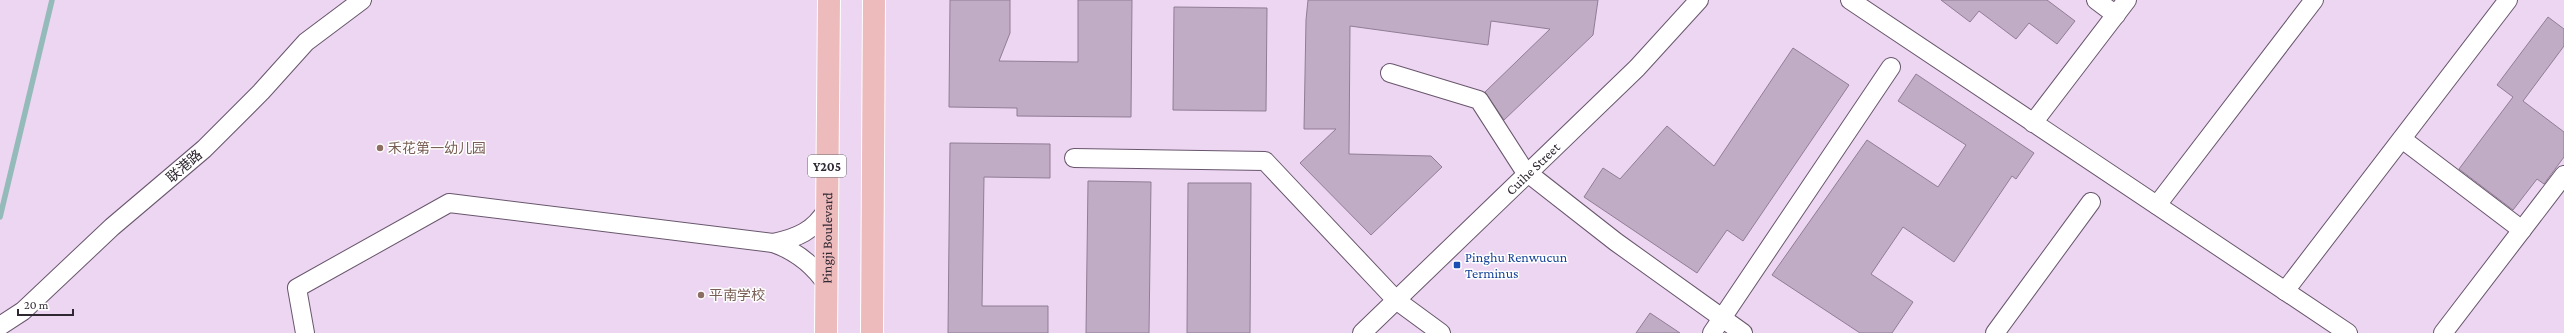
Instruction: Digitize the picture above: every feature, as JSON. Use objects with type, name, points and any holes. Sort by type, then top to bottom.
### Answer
[{"type":"main road","name":"Pingji Boulevard","points":[[826,333],[829,0]]},
{"type":"main road","points":[[872,333],[874,0]]},
{"type":"street","name":"联港路","points":[[0,326],[23,310],[112,227],[204,149],[261,92],[306,42],[362,0]]},
{"type":"street","name":"Cuihe Street","points":[[1362,333],[1638,68],[1699,0]]},
{"type":"street","points":[[1850,0],[2348,333]]},
{"type":"street","points":[[2096,0],[2116,15]]},
{"type":"street","points":[[2033,122],[2127,0]]},
{"type":"street","points":[[2157,205],[2314,0]]},
{"type":"street","points":[[2285,291],[2508,0]]},
{"type":"street","points":[[1712,333],[1891,67]]},
{"type":"street","points":[[1390,73],[1479,100],[1528,173],[1616,242],[1743,333]]},
{"type":"street","points":[[2402,139],[2522,230]]},
{"type":"street","points":[[1074,158],[1265,161],[1396,300],[1441,333]]},
{"type":"street","points":[[2443,333],[2564,175]]},
{"type":"street","points":[[1994,333],[2091,202]]},
{"type":"street","points":[[305,333],[297,288],[449,203],[773,243],[786,248],[812,266],[827,285]]},
{"type":"street","points":[[773,243],[800,236],[812,229],[827,209]]},
{"type":"building","points":[[950,0],[1010,0],[1010,33],[999,61],[1078,62],[1078,0],[1132,0],[1131,117],[1017,116],[1017,108],[949,107]]},
{"type":"building","points":[[1308,0],[1598,0],[1593,35],[1504,120],[1485,92],[1550,29],[1491,21],[1488,45],[1350,26],[1349,154],[1431,156],[1442,167],[1371,235],[1300,163],[1336,129],[1304,129],[1306,20]]},
{"type":"building","points":[[1941,0],[2047,0],[2075,21],[2057,44],[2029,23],[2016,39],[1979,11],[1970,22]]},
{"type":"building","points":[[1174,7],[1267,8],[1266,111],[1173,110]]},
{"type":"building","points":[[2548,17],[2564,29],[2564,46],[2523,101],[2564,132],[2564,157],[2544,184],[2537,179],[2513,210],[2459,169],[2513,97],[2497,85]]},
{"type":"building","points":[[1793,48],[1849,85],[1743,241],[1727,230],[1697,273],[1584,197],[1603,168],[1620,179],[1667,126],[1714,166]]},
{"type":"building","points":[[1916,74],[2034,153],[2016,179],[2012,176],[1954,262],[1903,227],[1871,274],[1913,302],[1892,333],[1860,333],[1772,275],[1867,140],[1938,187],[1966,145],[1898,101]]},
{"type":"building","points":[[950,143],[1050,144],[1050,178],[984,177],[982,306],[1048,306],[1048,333],[948,333]]},
{"type":"building","points":[[1088,181],[1151,182],[1149,333],[1086,333]]},
{"type":"building","points":[[1188,183],[1251,183],[1250,333],[1187,333]]},
{"type":"building","points":[[1650,313],[1680,333],[1636,333]]},
{"type":"waterway","points":[[0,217],[52,0]]},
{"type":"place","name":"禾花第一幼儿园","points":[[380,148]]},
{"type":"place","name":"Pinghu Renwucun Terminus","points":[[1457,265]]},
{"type":"place","name":"平南学校","points":[[701,295]]}]
